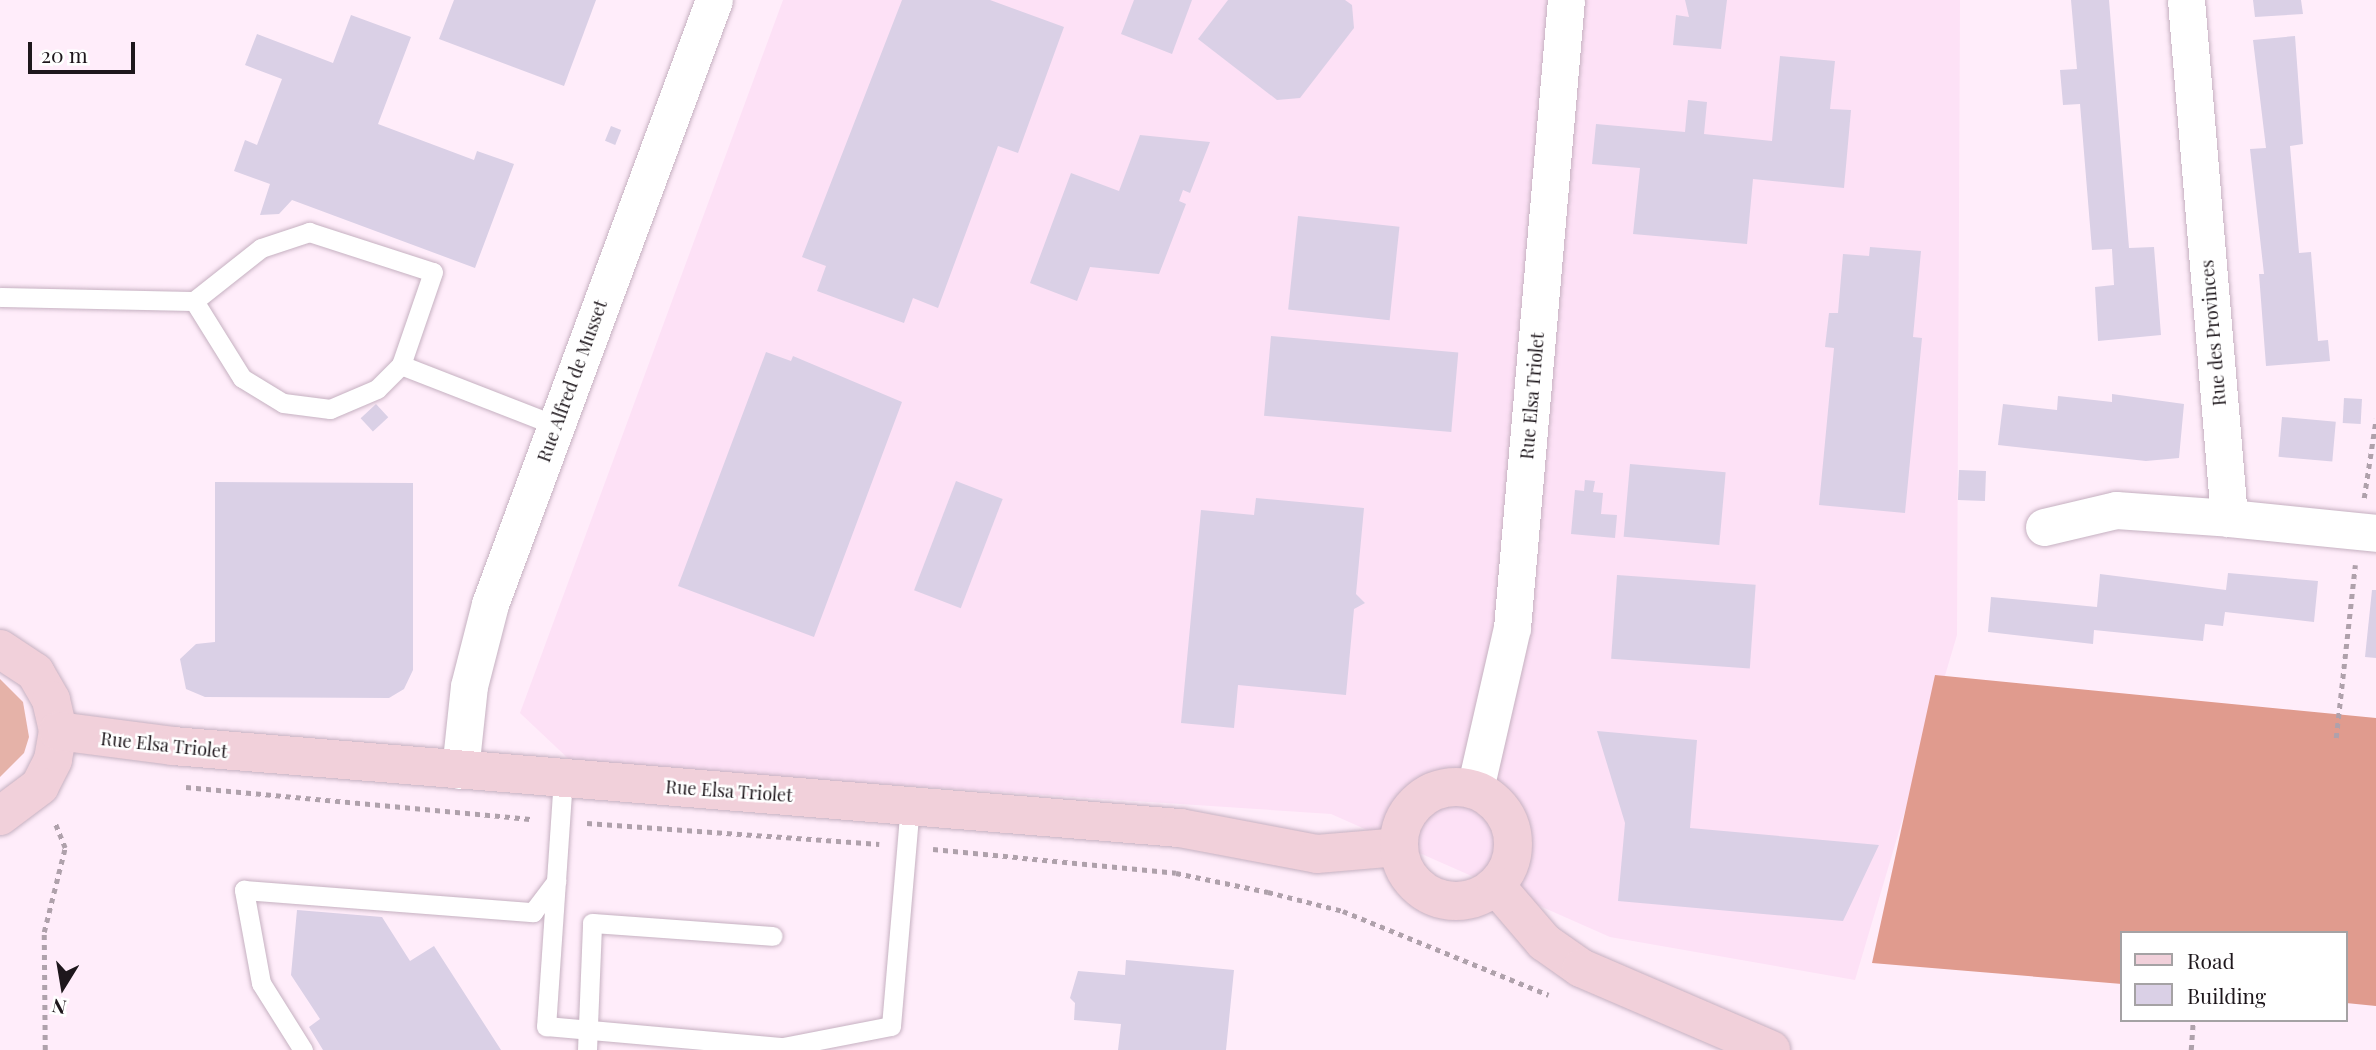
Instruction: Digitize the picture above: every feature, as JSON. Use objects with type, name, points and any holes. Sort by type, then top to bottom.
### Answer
[{"type":"street","name":"Rue Alfred de Musset","points":[[460,770],[469,686],[489,604],[714,0]]},
{"type":"street","name":"Rue Elsa Triolet","points":[[1475,789],[1512,628],[1566,0]]},
{"type":"street","name":"Rue des Provinces","points":[[2186,0],[2228,518]]},
{"type":"street","points":[[2044,527],[2116,510],[2367,532]]},
{"type":"street","points":[[0,649],[35,672],[51,700],[58,731],[53,760],[40,786],[0,816]]},
{"type":"street","name":"Rue Elsa Triolet","points":[[58,731],[460,770],[1180,828],[1317,853],[1398,848]]},
{"type":"street","points":[[1456,785],[1475,789],[1499,805],[1513,831],[1514,852],[1496,886],[1471,899],[1444,900],[1412,881],[1398,848],[1408,811],[1421,797],[1456,785]]},
{"type":"street","points":[[1496,886],[1544,942],[1581,968],[1771,1050]]},
{"type":"lane","points":[[0,297],[194,301],[261,248],[309,232],[433,272],[401,365],[377,389],[330,409],[283,403],[242,378],[194,301]]},
{"type":"lane","points":[[401,365],[555,425]]},
{"type":"lane","points":[[563,778],[546,1026],[783,1047],[891,1026],[910,805]]},
{"type":"lane","points":[[303,1050],[261,984],[244,890],[533,912],[556,881]]},
{"type":"lane","points":[[587,1050],[584,1029],[592,923],[773,936]]},
{"type":"path","points":[[2336,738],[2367,532],[2376,419]]},
{"type":"path","points":[[40,786],[65,848],[44,932],[45,1050]]},
{"type":"path","points":[[2191,1050],[2193,1022]]},
{"type":"shaded area","points":[[783,0],[1960,0],[1957,635],[1855,980],[1610,937],[1331,814],[574,764],[520,713]]},
{"type":"shaded area","points":[[1935,675],[2376,718],[2376,1006],[2348,1003],[2348,931],[2120,931],[2120,984],[1872,963]]},
{"type":"shaded area","points":[[0,679],[23,702],[29,737],[24,753],[0,777]]},
{"type":"building","points":[[454,0],[596,0],[564,86],[439,39]]},
{"type":"building","points":[[902,0],[990,0],[1064,27],[1018,153],[998,146],[938,308],[913,298],[904,323],[817,291],[826,266],[802,257]]},
{"type":"building","points":[[1134,0],[1192,0],[1172,54],[1121,34]]},
{"type":"building","points":[[1228,0],[1345,0],[1352,5],[1354,28],[1300,98],[1277,100],[1198,39]]},
{"type":"building","points":[[1685,0],[1727,0],[1721,49],[1673,45],[1676,15],[1689,17]]},
{"type":"building","points":[[2071,0],[2109,0],[2129,248],[2154,247],[2161,335],[2098,341],[2095,287],[2114,285],[2112,249],[2092,250],[2080,104],[2063,105],[2060,70],[2077,69]]},
{"type":"building","points":[[2253,0],[2301,0],[2303,14],[2255,17]]},
{"type":"building","points":[[351,15],[411,37],[378,124],[474,160],[477,151],[514,164],[475,268],[292,200],[279,214],[260,215],[270,184],[234,171],[245,140],[257,145],[282,79],[245,65],[257,34],[333,63]]},
{"type":"building","points":[[2295,36],[2303,144],[2290,146],[2299,253],[2311,252],[2318,341],[2328,340],[2330,361],[2266,366],[2259,274],[2264,274],[2250,149],[2266,148],[2253,40]]},
{"type":"building","points":[[1780,56],[1835,61],[1830,109],[1851,110],[1844,188],[1753,179],[1747,244],[1633,234],[1640,168],[1592,164],[1596,124],[1685,132],[1688,100],[1707,102],[1704,134],[1772,141]]},
{"type":"building","points":[[611,126],[621,130],[615,145],[605,141]]},
{"type":"building","points":[[1140,135],[1210,142],[1190,193],[1183,190],[1179,201],[1186,204],[1159,274],[1090,267],[1077,301],[1030,283],[1071,173],[1119,191]]},
{"type":"building","points":[[1298,216],[1399,227],[1390,320],[1288,309]]},
{"type":"building","points":[[1870,247],[1921,251],[1913,337],[1922,338],[1905,513],[1819,505],[1834,348],[1825,347],[1829,313],[1838,313],[1843,254],[1869,256]]},
{"type":"building","points":[[1271,336],[1458,352],[1451,432],[1264,416]]},
{"type":"building","points":[[766,352],[791,361],[793,356],[902,402],[814,637],[678,586]]},
{"type":"building","points":[[2112,394],[2184,404],[2179,458],[2146,461],[1998,445],[2003,404],[2057,410],[2058,396],[2112,402]]},
{"type":"building","points":[[2344,398],[2362,399],[2361,424],[2343,423]]},
{"type":"building","points":[[376,404],[388,417],[373,431],[361,418]]},
{"type":"building","points":[[2282,417],[2336,422],[2332,462],[2279,457]]},
{"type":"building","points":[[1630,464],[1726,472],[1719,545],[1624,537]]},
{"type":"building","points":[[1959,470],[1986,471],[1985,501],[1958,500]]},
{"type":"building","points":[[1585,480],[1595,481],[1593,492],[1603,493],[1601,514],[1617,515],[1615,538],[1571,534],[1575,490],[1584,491]]},
{"type":"building","points":[[956,481],[1003,499],[961,608],[914,590]]},
{"type":"building","points":[[215,482],[413,483],[413,670],[404,689],[389,698],[205,697],[186,689],[180,659],[196,644],[215,642]]},
{"type":"building","points":[[1256,498],[1364,508],[1356,594],[1365,603],[1354,609],[1346,695],[1238,685],[1234,728],[1181,723],[1201,510],[1254,515]]},
{"type":"building","points":[[2228,573],[2318,581],[2314,622],[2225,612],[2223,626],[2205,624],[2203,641],[2094,630],[2093,644],[1988,632],[1991,597],[2097,607],[2100,574],[2226,590]]},
{"type":"building","points":[[1617,575],[1756,585],[1750,668],[1611,659]]},
{"type":"building","points":[[2372,590],[2376,590],[2376,658],[2365,657]]},
{"type":"building","points":[[1597,731],[1697,740],[1690,828],[1879,845],[1843,921],[1618,901],[1625,823]]},
{"type":"building","points":[[297,910],[382,917],[410,961],[434,946],[501,1050],[323,1050],[309,1027],[320,1019],[291,975]]},
{"type":"building","points":[[1126,960],[1234,970],[1226,1050],[1118,1050],[1121,1024],[1074,1020],[1075,1003],[1070,998],[1078,971],[1125,975]]}]
